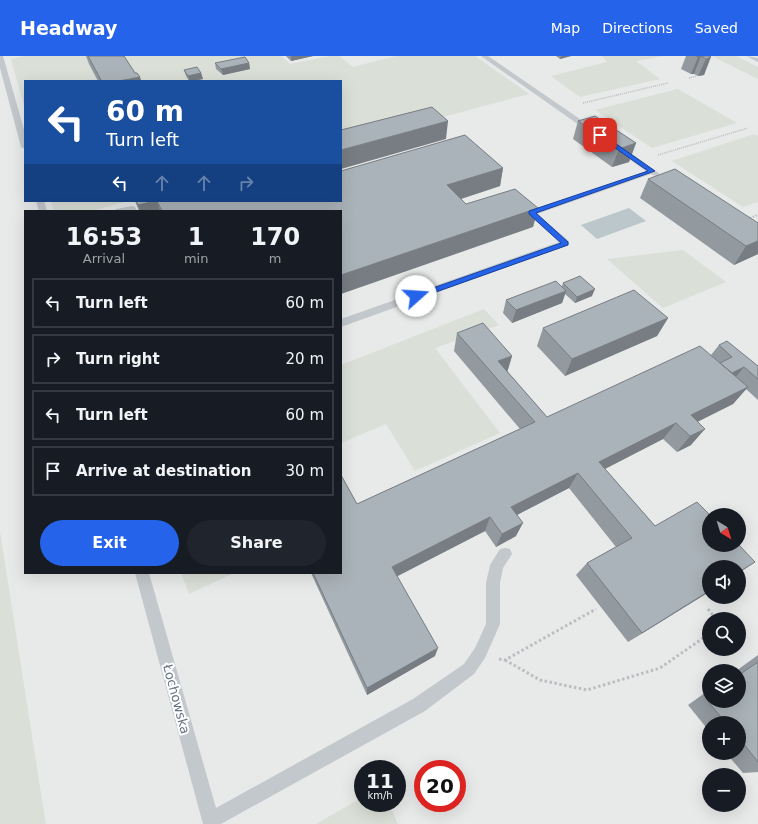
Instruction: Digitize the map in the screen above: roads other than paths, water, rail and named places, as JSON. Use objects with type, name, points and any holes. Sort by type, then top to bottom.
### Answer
[{"type":"lane","points":[[0,56],[24,143]]},
{"type":"lane","points":[[484,56],[600,135]]},
{"type":"lane","points":[[750,56],[758,60]]},
{"type":"lane","points":[[613,144],[665,180]]},
{"type":"lane","points":[[342,323],[566,243],[531,213],[652,171]]},
{"type":"lane","points":[[211,822],[419,704],[469,668],[480,653],[493,624],[493,583],[498,565],[505,554]]},
{"type":"lane","name":"Łochowska","points":[[142,574],[211,822]]}]
